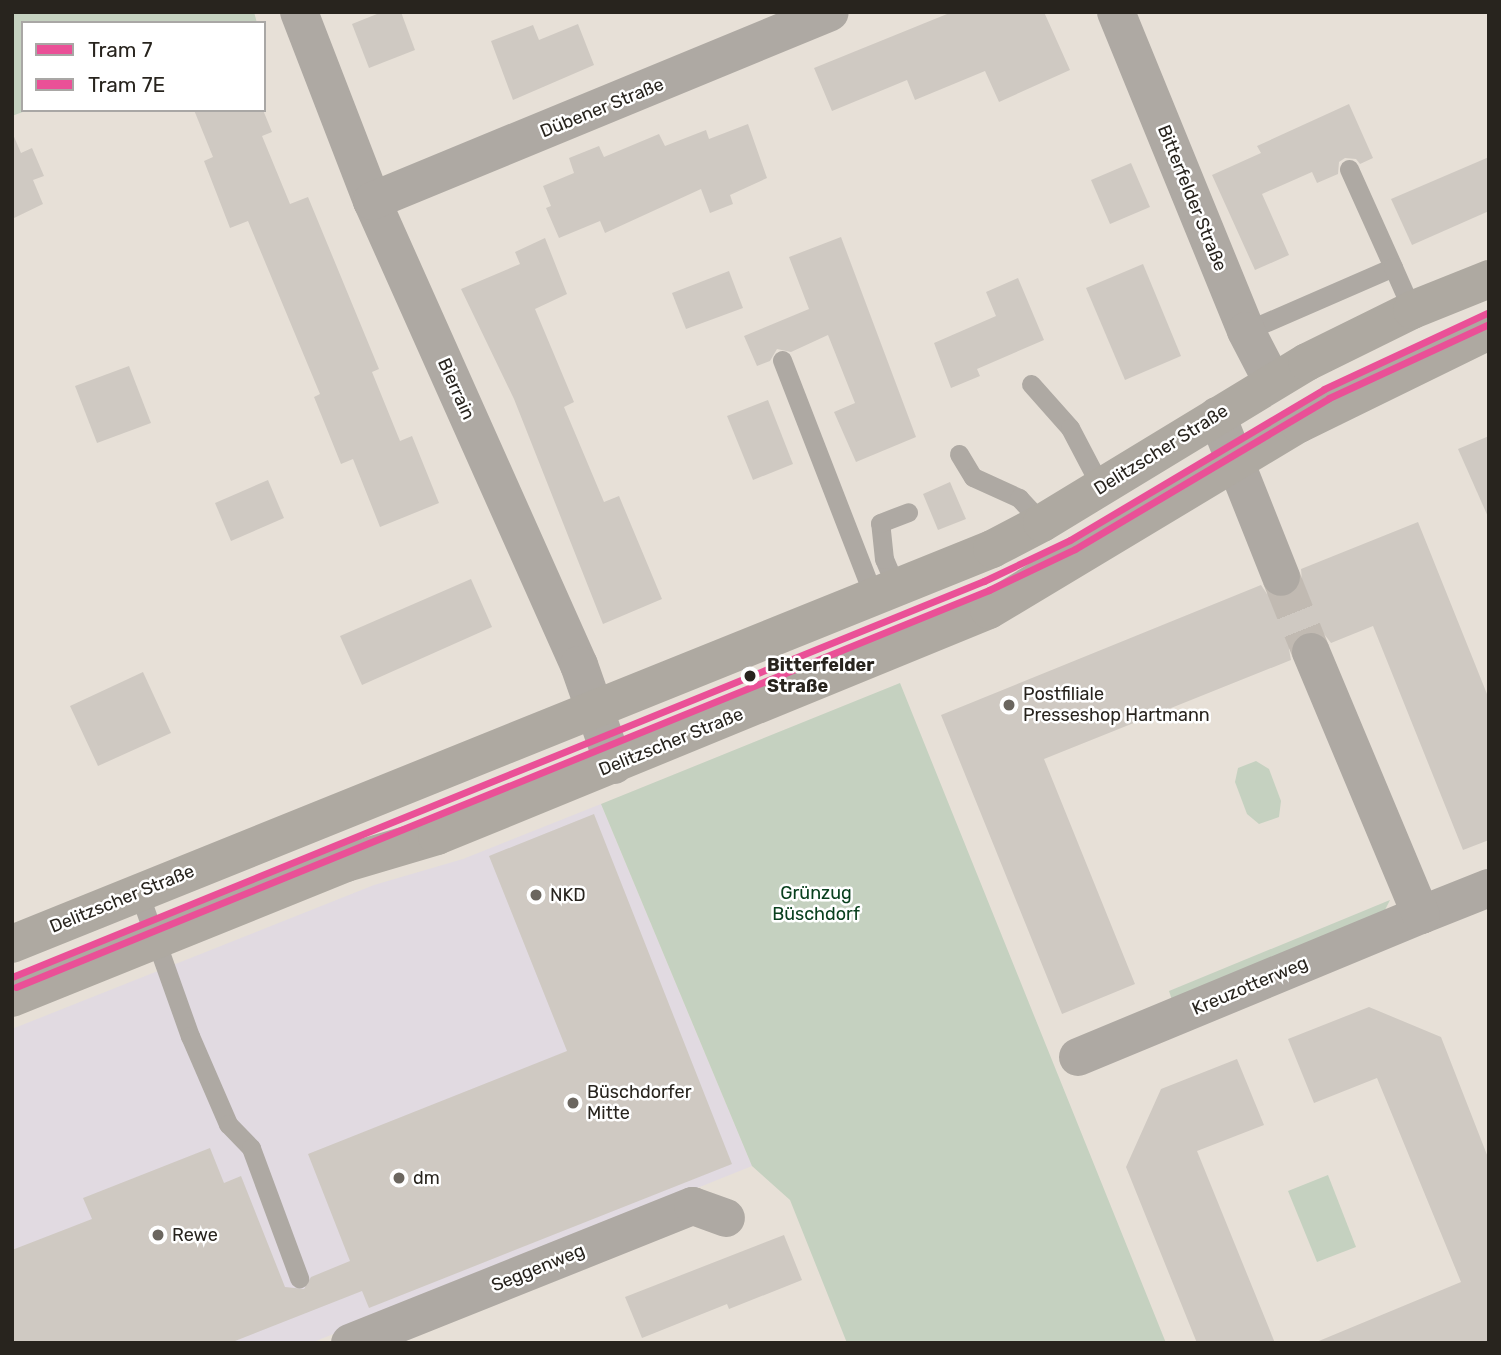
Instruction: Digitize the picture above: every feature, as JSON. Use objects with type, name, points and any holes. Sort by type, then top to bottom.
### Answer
[{"type":"main road","name":"Delitzscher Straße","points":[[12,944],[992,549],[1042,523],[1272,381],[1351,338],[1489,279]]},
{"type":"main road","name":"Delitzscher Straße","points":[[12,998],[346,863],[437,836],[989,610],[1235,462],[1346,400],[1489,331]]},
{"type":"street","name":"Bierrain","points":[[299,12],[372,201],[579,665],[614,765]]},
{"type":"street","name":"Dübener Straße","points":[[372,201],[764,26],[831,12]]},
{"type":"street","name":"Bitterfelder Straße","points":[[1116,12],[1246,331],[1272,381]]},
{"type":"street","points":[[1217,416],[1281,577]]},
{"type":"street","points":[[1311,652],[1421,915]]},
{"type":"street","name":"Kreuzotterweg","points":[[1077,1057],[1489,888]]},
{"type":"street","name":"Seggenweg","points":[[350,1343],[693,1206],[726,1218]]},
{"type":"lane","points":[[1349,169],[1412,310]]},
{"type":"lane","points":[[1246,331],[1393,267]]},
{"type":"lane","points":[[782,360],[885,592]]},
{"type":"lane","points":[[1031,384],[1070,428],[1101,487]]},
{"type":"lane","points":[[959,454],[973,477],[1019,498],[1042,523]]},
{"type":"lane","points":[[885,592],[880,523],[908,512]]},
{"type":"lane","points":[[139,893],[190,1036],[228,1124],[251,1148],[299,1278]]},
{"type":"shaded area","points":[[601,804],[752,1166],[311,1343],[12,1343],[12,1029],[374,885],[463,859]]},
{"type":"green space","points":[[12,12],[254,12],[256,21],[21,21],[23,112],[12,116]]},
{"type":"green space","name":"Grünzug Büschdorf","points":[[900,683],[1166,1343],[847,1343],[790,1200],[752,1166],[601,804]]},
{"type":"green space","points":[[1256,761],[1269,769],[1281,801],[1279,817],[1259,824],[1247,814],[1235,782],[1238,768]]},
{"type":"green space","points":[[1390,900],[1384,912],[1173,1003],[1169,991]]},
{"type":"green space","points":[[1328,1175],[1356,1247],[1317,1262],[1288,1191]]},
{"type":"building","points":[[382,12],[401,12],[415,50],[369,68],[352,24]]},
{"type":"building","points":[[952,12],[1044,12],[1070,70],[999,102],[985,71],[915,100],[907,80],[832,111],[814,68]]},
{"type":"building","points":[[578,24],[594,65],[513,100],[491,41],[533,25],[539,40]]},
{"type":"building","points":[[1349,104],[1373,158],[1360,164],[1356,159],[1345,158],[1339,162],[1338,174],[1317,183],[1312,172],[1262,194],[1289,255],[1255,270],[1212,175],[1261,153],[1257,146]]},
{"type":"building","points":[[195,112],[264,112],[272,132],[262,136],[290,204],[308,197],[379,369],[372,372],[400,441],[412,436],[439,503],[380,527],[353,459],[341,464],[314,397],[320,394],[248,221],[230,228],[204,161],[213,157]]},
{"type":"building","points":[[748,124],[767,178],[730,195],[733,204],[710,213],[701,189],[605,233],[600,221],[559,238],[546,208],[551,206],[543,186],[574,173],[569,158],[599,146],[604,157],[659,134],[665,146],[706,130],[709,139]]},
{"type":"building","points":[[12,132],[21,153],[32,148],[44,176],[33,180],[43,204],[12,219]]},
{"type":"building","points":[[1489,157],[1489,211],[1412,245],[1391,199]]},
{"type":"building","points":[[1131,163],[1150,207],[1110,224],[1091,180]]},
{"type":"building","points":[[841,237],[916,437],[856,462],[834,412],[855,403],[828,335],[791,352],[777,349],[770,361],[757,366],[744,336],[809,309],[789,257]]},
{"type":"building","points":[[545,238],[567,294],[535,309],[574,402],[564,407],[604,502],[619,496],[662,599],[603,624],[514,399],[461,289],[520,264],[515,252]]},
{"type":"building","points":[[1143,264],[1181,356],[1125,380],[1086,288]]},
{"type":"building","points":[[729,271],[743,308],[686,329],[672,293]]},
{"type":"building","points":[[1018,278],[1044,340],[977,369],[980,376],[951,388],[934,343],[996,316],[986,292]]},
{"type":"building","points":[[129,366],[151,423],[97,443],[75,386]]},
{"type":"building","points":[[768,400],[793,464],[753,480],[727,416]]},
{"type":"building","points":[[1489,436],[1489,519],[1458,449]]},
{"type":"building","points":[[268,480],[284,518],[231,541],[215,503]]},
{"type":"building","points":[[950,482],[966,519],[938,530],[923,494]]},
{"type":"building","points":[[1418,522],[1489,699],[1489,840],[1463,850],[1373,626],[1331,643],[1324,634],[1313,630],[1303,632],[1293,639],[1289,649],[1291,660],[1044,759],[1135,984],[1062,1014],[941,715],[1261,585],[1267,594],[1277,598],[1290,597],[1298,591],[1302,581],[1301,569]]},
{"type":"building","points":[[471,579],[492,627],[362,685],[340,636]]},
{"type":"building","points":[[143,672],[171,733],[98,766],[70,706]]},
{"type":"building","name":"Büschdorfer Mitte","points":[[594,814],[732,1164],[369,1308],[362,1291],[230,1343],[12,1343],[12,1250],[92,1219],[83,1198],[210,1148],[224,1183],[241,1176],[285,1287],[304,1289],[311,1277],[350,1261],[308,1154],[567,1051],[489,856]]},
{"type":"building","points":[[1369,1007],[1441,1037],[1489,1160],[1489,1343],[1314,1343],[1461,1282],[1377,1078],[1314,1103],[1288,1039]]},
{"type":"building","points":[[1237,1059],[1264,1125],[1197,1151],[1275,1343],[1197,1343],[1126,1167],[1161,1089]]},
{"type":"building","points":[[784,1235],[802,1280],[729,1309],[727,1304],[642,1338],[625,1297]]},
{"type":"tunnel","points":[[1281,577],[1311,652]]},
{"type":"tram line","name":"7","points":[[12,977],[984,581],[1070,540],[1324,389],[1489,312]]},
{"type":"tram line","name":"7E","points":[[16,987],[989,590],[1075,549],[1329,398],[1489,324]]},
{"type":"place","name":"Bitterfelder Straße","points":[[750,676]]},
{"type":"place","name":"Postfiliale Presseshop Hartmann","points":[[1009,705]]},
{"type":"place","name":"NKD","points":[[536,895]]},
{"type":"place","name":"Büschdorfer Mitte","points":[[573,1103]]},
{"type":"place","name":"dm","points":[[399,1178]]},
{"type":"place","name":"Rewe","points":[[158,1235]]}]
